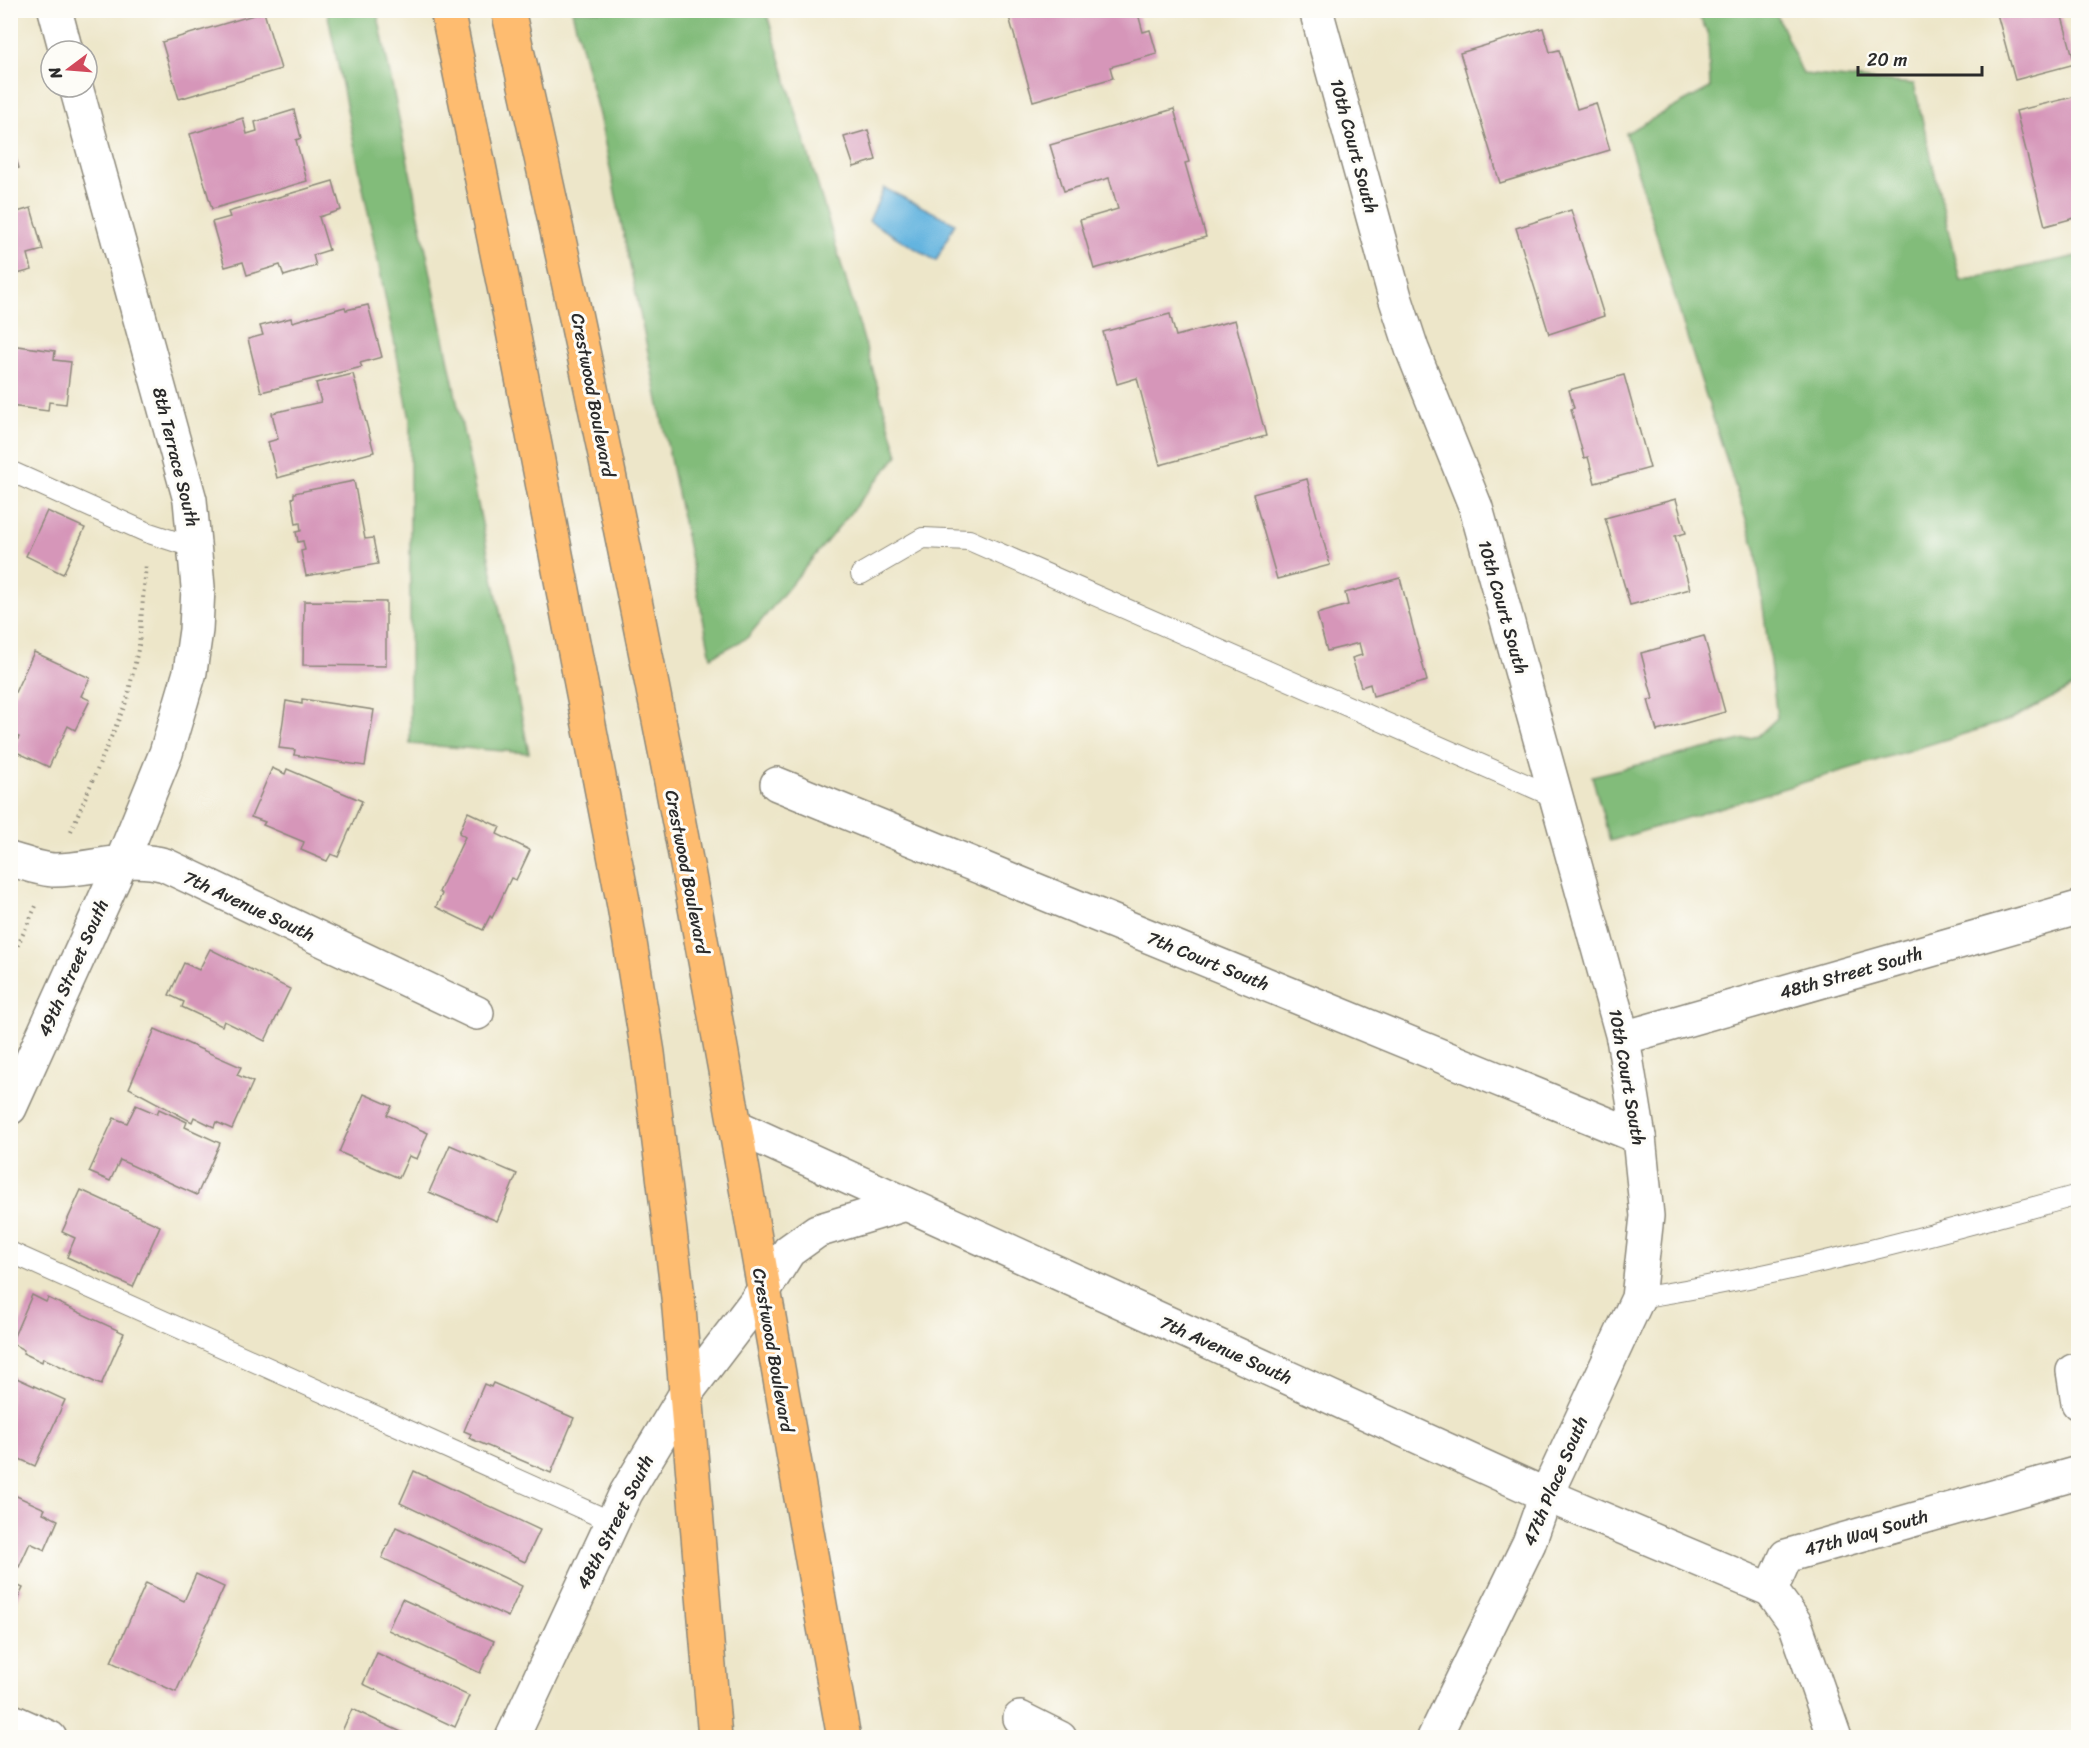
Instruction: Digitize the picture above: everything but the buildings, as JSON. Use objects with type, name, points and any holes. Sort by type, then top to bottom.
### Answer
[{"type":"main road","points":[[447,10],[510,316],[626,917],[648,1053],[668,1201],[715,1737]]},
{"type":"main road","name":"Crestwood Boulevard","points":[[508,10],[580,328],[653,689],[735,1126],[762,1292],[844,1737]]},
{"type":"street","points":[[55,10],[63,39]]},
{"type":"street","name":"10th Court South","points":[[1316,10],[1395,297],[1412,349],[1476,508],[1623,1038],[1639,1137],[1647,1216]]},
{"type":"street","name":"8th Terrace South","points":[[79,99],[182,468],[196,545],[198,598],[190,672],[166,753],[122,861]]},
{"type":"street","name":"7th Court South","points":[[777,784],[1639,1137]]},
{"type":"street","name":"7th Avenue South","points":[[10,859],[52,870],[87,869],[122,861],[146,860],[165,865],[477,1013]]},
{"type":"street","name":"49th Street South","points":[[10,1108],[122,861]]},
{"type":"street","name":"48th Street South","points":[[1623,1038],[2079,908]]},
{"type":"street","name":"7th Avenue South","points":[[735,1126],[1546,1495]]},
{"type":"street","points":[[762,1292],[789,1251],[817,1231],[906,1204]]},
{"type":"street","name":"47th Place South","points":[[1434,1737],[1529,1543],[1546,1495],[1638,1298],[1647,1216]]},
{"type":"street","name":"48th Street South","points":[[513,1737],[626,1493],[686,1393],[762,1292]]},
{"type":"street","points":[[2073,1371],[2079,1403]]},
{"type":"street","name":"47th Way South","points":[[1771,1590],[1786,1556],[2079,1473]]},
{"type":"street","points":[[1546,1495],[1771,1590],[1795,1623],[1836,1737]]},
{"type":"street","points":[[1020,1718],[1060,1737]]},
{"type":"street","points":[[10,1720],[50,1737]]},
{"type":"lane","points":[[10,471],[147,532],[186,545],[196,545]]},
{"type":"lane","points":[[861,573],[923,538],[969,540],[1557,798]]},
{"type":"lane","points":[[1638,1298],[1742,1281],[1921,1239],[2079,1195]]},
{"type":"lane","points":[[10,1252],[612,1522]]},
{"type":"green space","points":[[327,11],[377,11],[529,753],[410,744],[410,419]]},
{"type":"green space","points":[[572,11],[766,11],[898,455],[747,638],[711,657],[599,115]]},
{"type":"green space","points":[[1696,11],[1775,11],[1803,74],[1914,84],[1960,281],[2078,256],[2078,684],[2010,720],[1610,841],[1592,776],[1758,736],[1777,718],[1756,551],[1687,337],[1626,133],[1710,88],[1708,33]]},
{"type":"water","points":[[884,188],[955,223],[936,261],[869,221]]}]
